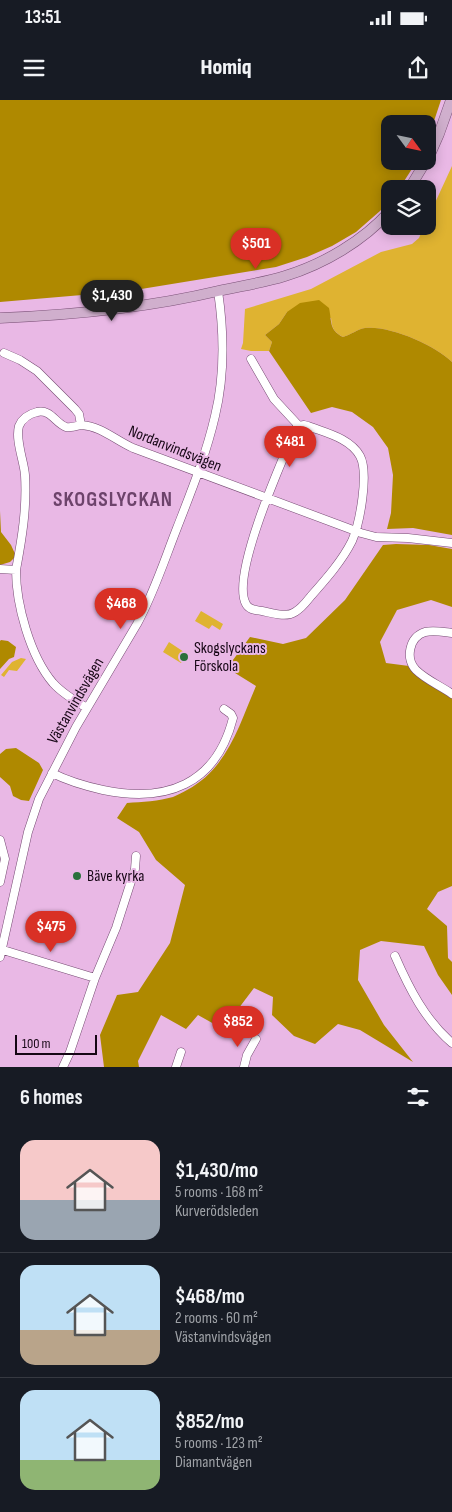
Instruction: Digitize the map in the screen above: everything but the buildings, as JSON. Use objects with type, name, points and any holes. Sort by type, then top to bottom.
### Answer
[{"type":"main road","points":[[436,140],[451,100]]},
{"type":"main road","points":[[0,318],[106,310],[181,300],[274,279],[300,271],[326,259],[350,245],[381,221]]},
{"type":"street","name":"Västanvindsvägen","points":[[0,952],[28,832],[39,799],[87,708],[146,606],[162,568],[208,442],[219,394],[223,352],[222,318],[218,291]]},
{"type":"street","points":[[4,353],[26,363],[42,375],[79,414],[81,425]]},
{"type":"street","points":[[250,359],[274,399],[299,426]]},
{"type":"street","name":"Nordanvindsvägen","points":[[16,570],[25,514],[25,475],[19,426],[26,417],[40,412],[49,414],[66,427],[92,426],[133,448],[355,531],[376,537],[408,538],[452,543]]},
{"type":"street","points":[[299,426],[308,426],[347,442],[360,455],[364,470],[364,489],[351,542],[331,574],[296,612],[284,615],[251,609],[246,604],[243,596],[243,583],[252,541],[267,499],[280,463],[296,428],[299,426]]},
{"type":"street","points":[[0,569],[16,570],[17,594],[20,608],[37,659],[57,687],[87,708]]},
{"type":"street","points":[[452,633],[436,630],[422,633],[414,639],[411,645],[410,658],[416,669],[452,694]]},
{"type":"street","points":[[52,773],[82,786],[135,795],[153,794],[181,786],[196,778],[205,770],[220,751],[226,740],[233,718],[231,714],[224,710]]},
{"type":"street","points":[[0,840],[5,859],[0,882]]},
{"type":"street","points":[[63,1067],[95,978],[116,928],[135,869],[136,856]]},
{"type":"street","points":[[0,952],[95,978]]},
{"type":"street","points":[[395,956],[409,988],[427,1016],[452,1043]]},
{"type":"street","points":[[244,1067],[247,1055],[256,1039]]},
{"type":"street","points":[[176,1067],[181,1052]]},
{"type":"shaded area","points":[[0,100],[441,100],[436,115],[381,115],[381,170],[411,170],[405,180],[381,180],[381,210],[356,232],[332,246],[307,257],[276,267],[129,291],[0,302]]},
{"type":"shaded area","points":[[452,166],[452,362],[435,349],[399,333],[365,328],[343,337],[334,330],[331,318],[287,312],[279,324],[265,335],[272,342],[269,351],[241,349],[245,309],[311,289],[381,252],[412,244],[420,235],[436,235],[436,201]]},
{"type":"shaded area","points":[[319,300],[329,308],[333,328],[343,337],[365,328],[386,330],[423,343],[435,349],[452,362],[452,535],[413,528],[387,529],[391,513],[393,475],[388,448],[373,427],[352,412],[332,407],[311,413],[269,351],[272,342],[265,335],[279,324],[287,312],[300,303]]},
{"type":"shaded area","points":[[0,511],[1,532],[11,545],[16,556],[10,562],[0,565]]},
{"type":"shaded area","points":[[383,545],[429,545],[452,549],[452,607],[431,600],[397,610],[380,642],[386,663],[409,666],[413,672],[452,698],[452,886],[438,892],[427,909],[447,926],[448,958],[452,962],[452,995],[438,975],[424,946],[381,941],[360,950],[358,980],[384,1025],[413,1062],[360,1030],[338,1024],[315,1044],[294,1036],[272,1015],[273,997],[254,988],[223,1029],[198,1015],[186,1029],[161,1015],[138,1061],[139,1067],[104,1067],[100,1035],[117,995],[138,992],[170,943],[185,885],[156,860],[139,832],[117,818],[127,803],[168,798],[187,790],[201,781],[222,758],[238,730],[256,686],[227,668],[250,637],[283,644],[306,638],[345,600]]},
{"type":"shaded area","points":[[201,611],[223,624],[220,630],[212,625],[209,629],[195,621]]},
{"type":"shaded area","points":[[0,641],[8,641],[16,647],[14,657],[9,659],[0,669]]},
{"type":"shaded area","points":[[169,642],[187,654],[181,663],[163,652]]},
{"type":"shaded area","points":[[21,658],[26,659],[17,671],[9,670],[4,677],[1,675],[12,662]]},
{"type":"shaded area","points":[[16,748],[39,763],[43,770],[29,801],[13,796],[10,786],[0,777],[0,754],[6,749]]},
{"type":"place","name":"Skogslyckans Förskola","points":[[184,657]]},
{"type":"place","name":"Bäve kyrka","points":[[77,876]]},
{"type":"district","name":"SKOGSLYCKAN","points":[[113,499]]}]
